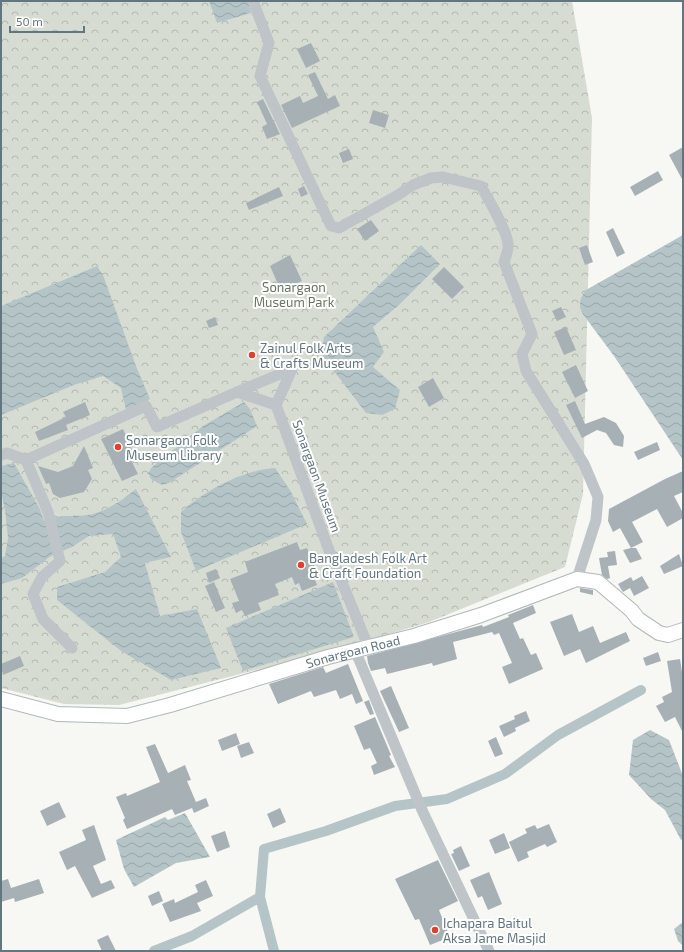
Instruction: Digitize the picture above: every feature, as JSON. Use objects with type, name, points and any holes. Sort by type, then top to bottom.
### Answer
[{"type":"main road","points":[[577,578],[598,582],[632,611],[638,619],[659,633],[668,635],[683,630]]},
{"type":"main road","name":"Sonargoan Road","points":[[1,699],[58,714],[127,716],[361,648],[414,636],[451,625],[577,578]]},
{"type":"street","points":[[253,1],[269,43],[260,76],[331,226],[339,228],[413,185],[431,178],[443,177],[481,186],[496,214],[508,242],[508,253],[504,262],[532,334],[522,354],[526,370],[584,464],[598,497],[596,520],[577,578]]},
{"type":"street","points":[[26,460],[146,406],[157,427],[237,392],[292,369],[276,405],[237,392]]},
{"type":"street","name":"Sonargaon Museum","points":[[276,405],[330,553],[361,648],[422,810],[489,951]]},
{"type":"street","points":[[1,455],[7,452],[26,460],[48,512],[60,561],[42,577],[34,594],[43,619],[72,648]]},
{"type":"green space","name":"Sonargaon Museum Park","points":[[1,1],[572,1],[592,118],[583,494],[565,567],[429,622],[350,646],[119,705],[64,704],[1,688]]},
{"type":"water","points":[[209,1],[248,1],[251,13],[217,23]]},
{"type":"water","points":[[683,235],[683,460],[614,356],[582,313],[580,303],[586,290]]},
{"type":"water","points":[[421,245],[440,264],[399,305],[373,327],[384,352],[373,367],[400,390],[395,409],[382,415],[366,413],[321,354],[324,337]]},
{"type":"water","points":[[97,266],[103,275],[136,366],[150,399],[126,410],[121,388],[103,376],[74,385],[1,415],[1,306]]},
{"type":"water","points":[[244,402],[250,409],[257,426],[169,483],[162,485],[151,479],[148,473],[152,467],[203,426]]},
{"type":"water","points":[[14,463],[40,509],[44,521],[63,516],[86,515],[99,512],[116,504],[136,489],[171,557],[145,563],[160,616],[197,609],[221,668],[171,680],[121,651],[57,600],[57,587],[105,572],[121,557],[113,534],[89,536],[72,547],[51,556],[22,578],[1,584],[1,558],[5,556],[8,538],[5,510],[1,492],[1,466]]},
{"type":"water","points":[[275,468],[290,490],[307,524],[196,571],[181,532],[181,512],[212,489],[237,477]]},
{"type":"water","points":[[333,582],[354,637],[243,671],[226,628]]},
{"type":"water","points":[[650,730],[669,740],[683,776],[683,839],[681,840],[665,810],[651,799],[629,775],[633,740]]},
{"type":"water","points":[[185,813],[210,857],[176,863],[134,887],[124,869],[116,840],[165,817],[168,820]]},
{"type":"water","points":[[683,922],[683,946],[678,941],[674,929]]},
{"type":"building","points":[[311,43],[320,61],[306,68],[297,49]]},
{"type":"building","points":[[315,72],[328,99],[335,95],[340,106],[292,128],[281,105],[300,96],[303,103],[318,96],[308,75]]},
{"type":"building","points":[[263,99],[280,134],[267,139],[262,127],[267,124],[257,102]]},
{"type":"building","points":[[373,110],[389,115],[385,128],[369,123]]},
{"type":"building","points":[[683,147],[683,181],[669,155]]},
{"type":"building","points":[[349,149],[353,159],[343,163],[339,153]]},
{"type":"building","points":[[658,171],[663,180],[635,196],[630,187]]},
{"type":"building","points":[[304,186],[308,194],[301,197],[298,189]]},
{"type":"building","points":[[279,187],[283,196],[249,210],[246,203]]},
{"type":"building","points":[[371,220],[379,231],[365,241],[357,229]]},
{"type":"building","points":[[613,228],[625,253],[617,257],[606,232]]},
{"type":"building","points":[[587,245],[593,262],[585,265],[579,248]]},
{"type":"building","points":[[290,255],[302,281],[281,291],[270,266]]},
{"type":"building","points":[[444,267],[464,287],[452,299],[432,279]]},
{"type":"building","points":[[561,307],[566,317],[557,321],[552,311]]},
{"type":"building","points":[[215,317],[218,325],[209,328],[206,321]]},
{"type":"building","points":[[566,327],[576,350],[564,355],[554,332]]},
{"type":"building","points":[[576,365],[588,391],[575,398],[562,372]]},
{"type":"building","points":[[433,378],[444,398],[429,407],[418,387]]},
{"type":"building","points":[[575,401],[585,424],[604,417],[616,423],[624,436],[623,447],[614,445],[606,433],[597,430],[582,438],[566,405]]},
{"type":"building","points":[[85,402],[90,415],[66,425],[68,430],[39,441],[35,432],[66,417],[63,412]]},
{"type":"building","name":"Sonargaon Folk Museum Library","points":[[123,429],[134,454],[129,456],[138,474],[122,481],[101,439]]},
{"type":"building","points":[[657,442],[660,450],[638,460],[634,452]]},
{"type":"building","points":[[84,446],[93,468],[88,470],[92,479],[84,492],[60,498],[53,494],[49,483],[46,484],[38,466],[58,472],[73,466]]},
{"type":"building","points":[[683,471],[683,492],[674,496],[683,513],[683,518],[667,527],[657,509],[632,522],[643,542],[631,548],[620,528],[613,532],[608,521],[609,509]]},
{"type":"building","points":[[297,542],[300,550],[307,548],[315,567],[311,569],[317,585],[302,591],[299,583],[295,585],[292,577],[275,584],[279,595],[258,603],[261,610],[245,616],[242,610],[236,613],[232,603],[239,601],[230,579],[248,572],[245,562]]},
{"type":"building","points":[[636,548],[642,559],[630,563],[623,550]]},
{"type":"building","points":[[615,551],[617,565],[608,566],[610,578],[607,579],[602,575],[599,558],[608,557],[607,552]]},
{"type":"building","points":[[679,554],[683,566],[664,574],[660,566]]},
{"type":"building","points":[[216,569],[220,578],[209,583],[206,573]]},
{"type":"building","points":[[642,576],[649,588],[634,596],[630,588],[623,592],[618,584],[631,577],[633,581]]},
{"type":"building","points":[[214,582],[225,608],[216,612],[205,586]]},
{"type":"building","points":[[580,588],[593,590],[593,595],[580,592]]},
{"type":"building","points":[[533,605],[536,613],[513,623],[520,639],[523,638],[531,655],[536,653],[543,669],[509,684],[502,667],[512,663],[499,633],[494,635],[492,632],[453,642],[457,659],[433,666],[432,663],[387,674],[385,668],[371,671],[367,656],[482,625],[483,627],[509,617],[508,615]]},
{"type":"building","points":[[572,614],[579,632],[593,626],[600,643],[626,632],[630,641],[586,663],[580,649],[564,656],[550,622]]},
{"type":"building","points":[[658,652],[661,661],[646,666],[643,658]]},
{"type":"building","points":[[20,656],[24,666],[3,675],[1,664]]},
{"type":"building","points":[[680,659],[683,678],[683,733],[675,717],[665,722],[656,706],[664,702],[662,697],[672,692],[667,661]]},
{"type":"building","points":[[348,664],[363,701],[356,704],[352,694],[340,699],[336,690],[314,697],[311,691],[278,704],[269,684],[323,667],[326,673]]},
{"type":"building","points":[[391,686],[409,728],[399,732],[380,691]]},
{"type":"building","points":[[369,700],[374,714],[370,715],[364,702]]},
{"type":"building","points":[[526,711],[530,721],[515,728],[516,731],[504,737],[499,726],[515,719],[514,716]]},
{"type":"building","points":[[375,717],[391,755],[389,756],[395,767],[374,775],[371,766],[377,763],[370,748],[364,750],[354,726]]},
{"type":"building","points":[[236,733],[240,744],[222,751],[218,740]]},
{"type":"building","points":[[496,737],[503,754],[495,757],[488,741]]},
{"type":"building","points":[[249,742],[254,753],[241,758],[237,746]]},
{"type":"building","points":[[155,744],[168,773],[185,765],[191,780],[187,781],[196,802],[206,798],[209,806],[194,813],[192,808],[175,815],[172,809],[127,829],[123,820],[125,818],[116,797],[126,793],[127,796],[160,782],[146,747]]},
{"type":"building","points":[[59,802],[66,817],[47,826],[40,811]]},
{"type":"building","points":[[280,808],[286,822],[273,828],[267,814]]},
{"type":"building","points":[[549,824],[557,842],[547,847],[545,844],[527,852],[529,857],[518,862],[509,842],[527,833],[525,829],[535,825],[537,829]]},
{"type":"building","points":[[94,825],[106,860],[93,866],[101,884],[111,880],[115,888],[92,898],[75,866],[67,870],[59,852],[86,840],[82,830]]},
{"type":"building","points":[[225,831],[230,847],[217,852],[211,836]]},
{"type":"building","points":[[504,833],[510,848],[495,854],[489,840]]},
{"type":"building","points":[[461,846],[470,866],[459,871],[451,854],[454,853],[453,850]]},
{"type":"building","points":[[438,860],[458,901],[439,910],[450,937],[430,945],[419,919],[415,920],[395,879]]},
{"type":"building","points":[[489,872],[502,904],[488,910],[482,896],[478,898],[470,880]]},
{"type":"building","points":[[8,879],[11,888],[39,879],[44,893],[15,902],[14,898],[1,902],[1,881]]},
{"type":"building","points":[[206,880],[213,896],[197,903],[201,911],[170,922],[162,904],[174,899],[175,903],[198,892],[195,885]]},
{"type":"building","points":[[159,891],[163,901],[152,906],[148,896]]},
{"type":"building","points":[[108,935],[116,951],[102,951],[97,940]]},
{"type":"waterway","points":[[154,951],[192,936],[260,897],[264,849],[326,831],[395,806],[447,799],[505,774],[558,735],[641,690]]},
{"type":"waterway","points":[[260,897],[274,951]]},
{"type":"place","name":"Zainul Folk Arts & Crafts Museum","points":[[252,355]]},
{"type":"place","name":"Sonargaon Folk Museum Library","points":[[118,447]]},
{"type":"place","name":"Bangladesh Folk Art & Craft Foundation","points":[[301,565]]},
{"type":"place","name":"Ichapara Baitul Aksa Jame Masjid","points":[[435,930]]}]
